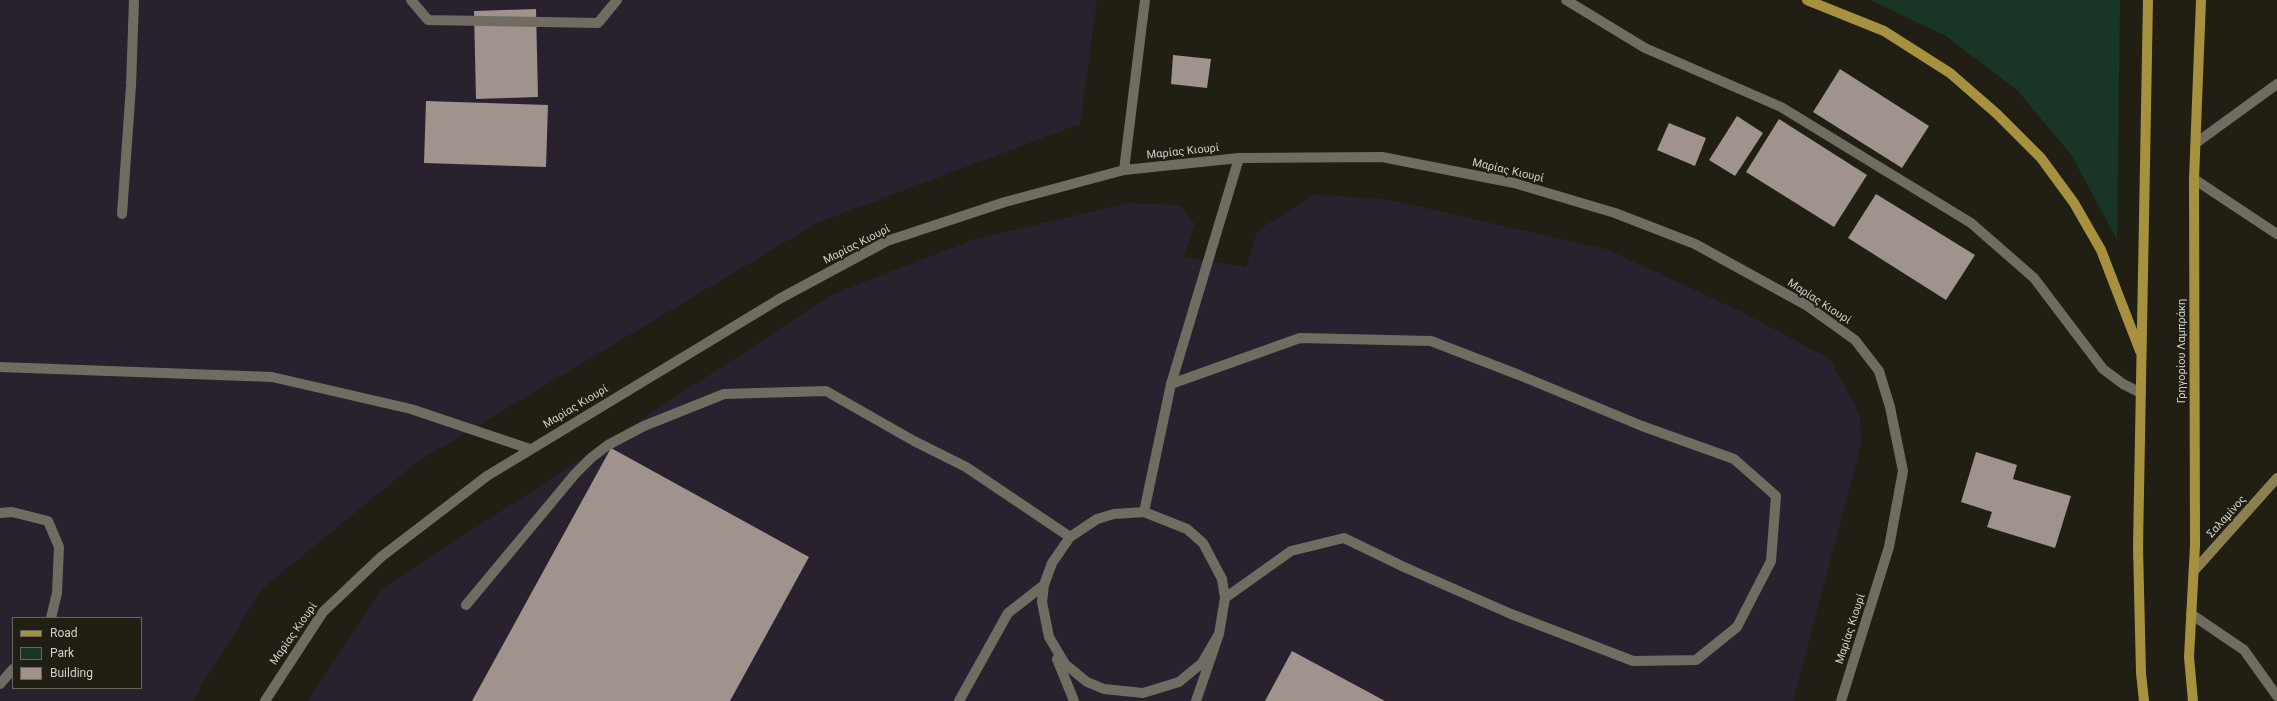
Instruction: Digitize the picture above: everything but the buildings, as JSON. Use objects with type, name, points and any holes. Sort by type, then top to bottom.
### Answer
[{"type":"main road","points":[[1807,0],[1884,31],[1950,73],[1998,114],[2041,158],[2074,203],[2101,250],[2142,356]]},
{"type":"main road","points":[[2144,701],[2141,673],[2138,547],[2148,0]]},
{"type":"main road","name":"Γρηγορίου Λαμπράκη","points":[[2193,701],[2189,657],[2194,571],[2194,179],[2201,0]]},
{"type":"main road","name":"Σαλαμίνος","points":[[2194,571],[2277,478]]},
{"type":"street","points":[[122,214],[131,86],[134,0]]},
{"type":"street","points":[[411,0],[428,20],[598,23],[616,0]]},
{"type":"street","points":[[1124,170],[1144,0]]},
{"type":"street","points":[[1566,0],[1645,48],[1782,107],[1971,223],[2034,278],[2103,369],[2122,384],[2141,393]]},
{"type":"street","points":[[2196,143],[2277,84]]},
{"type":"street","name":"Μαρίας Κιουρί","points":[[265,701],[323,612],[393,548],[486,476],[781,298],[887,241],[1005,202],[1124,170],[1240,158],[1382,157],[1514,183],[1615,213],[1695,244],[1806,305],[1855,340],[1879,371],[1890,407],[1903,471],[1889,547],[1841,701]]},
{"type":"street","points":[[1144,512],[1171,384],[1240,158]]},
{"type":"street","points":[[2194,179],[2277,234]]},
{"type":"street","points":[[1171,384],[1300,338],[1431,341],[1519,375],[1642,426],[1734,459],[1776,496],[1771,561],[1737,626],[1696,660],[1633,661],[1511,614],[1404,567],[1344,538],[1291,551],[1224,598]]},
{"type":"street","points":[[0,367],[272,377],[411,409],[530,449]]},
{"type":"street","points":[[466,605],[575,474],[591,458],[608,445],[644,426],[724,394],[826,391],[914,441],[966,467],[1070,537]]},
{"type":"street","points":[[0,513],[12,512],[48,521],[59,547],[57,593],[51,617]]},
{"type":"street","points":[[1074,701],[1048,637],[1042,602],[1044,586],[1052,563],[1070,537],[1097,519],[1114,514],[1144,512],[1187,529],[1203,543],[1222,579],[1224,598],[1219,634],[1196,701]]},
{"type":"street","points":[[960,701],[1008,614],[1044,586]]},
{"type":"street","points":[[2192,614],[2244,650],[2277,696]]},
{"type":"street","points":[[1048,637],[1066,664],[1088,682],[1104,689],[1143,693],[1179,682],[1202,663],[1219,634]]},
{"type":"street","points":[[0,684],[12,670]]},
{"type":"shaded area","points":[[0,0],[1097,0],[1080,124],[817,223],[417,462],[262,589],[192,701],[0,701]]},
{"type":"shaded area","points":[[1316,194],[1391,200],[1609,250],[1742,312],[1830,359],[1860,415],[1861,445],[1793,701],[308,701],[382,589],[833,294],[975,239],[1128,203],[1181,205],[1195,224],[1183,257],[1246,267],[1258,230]]},
{"type":"green space","points":[[1870,0],[2120,0],[2117,240],[2072,156],[2017,90],[1946,36]]}]
